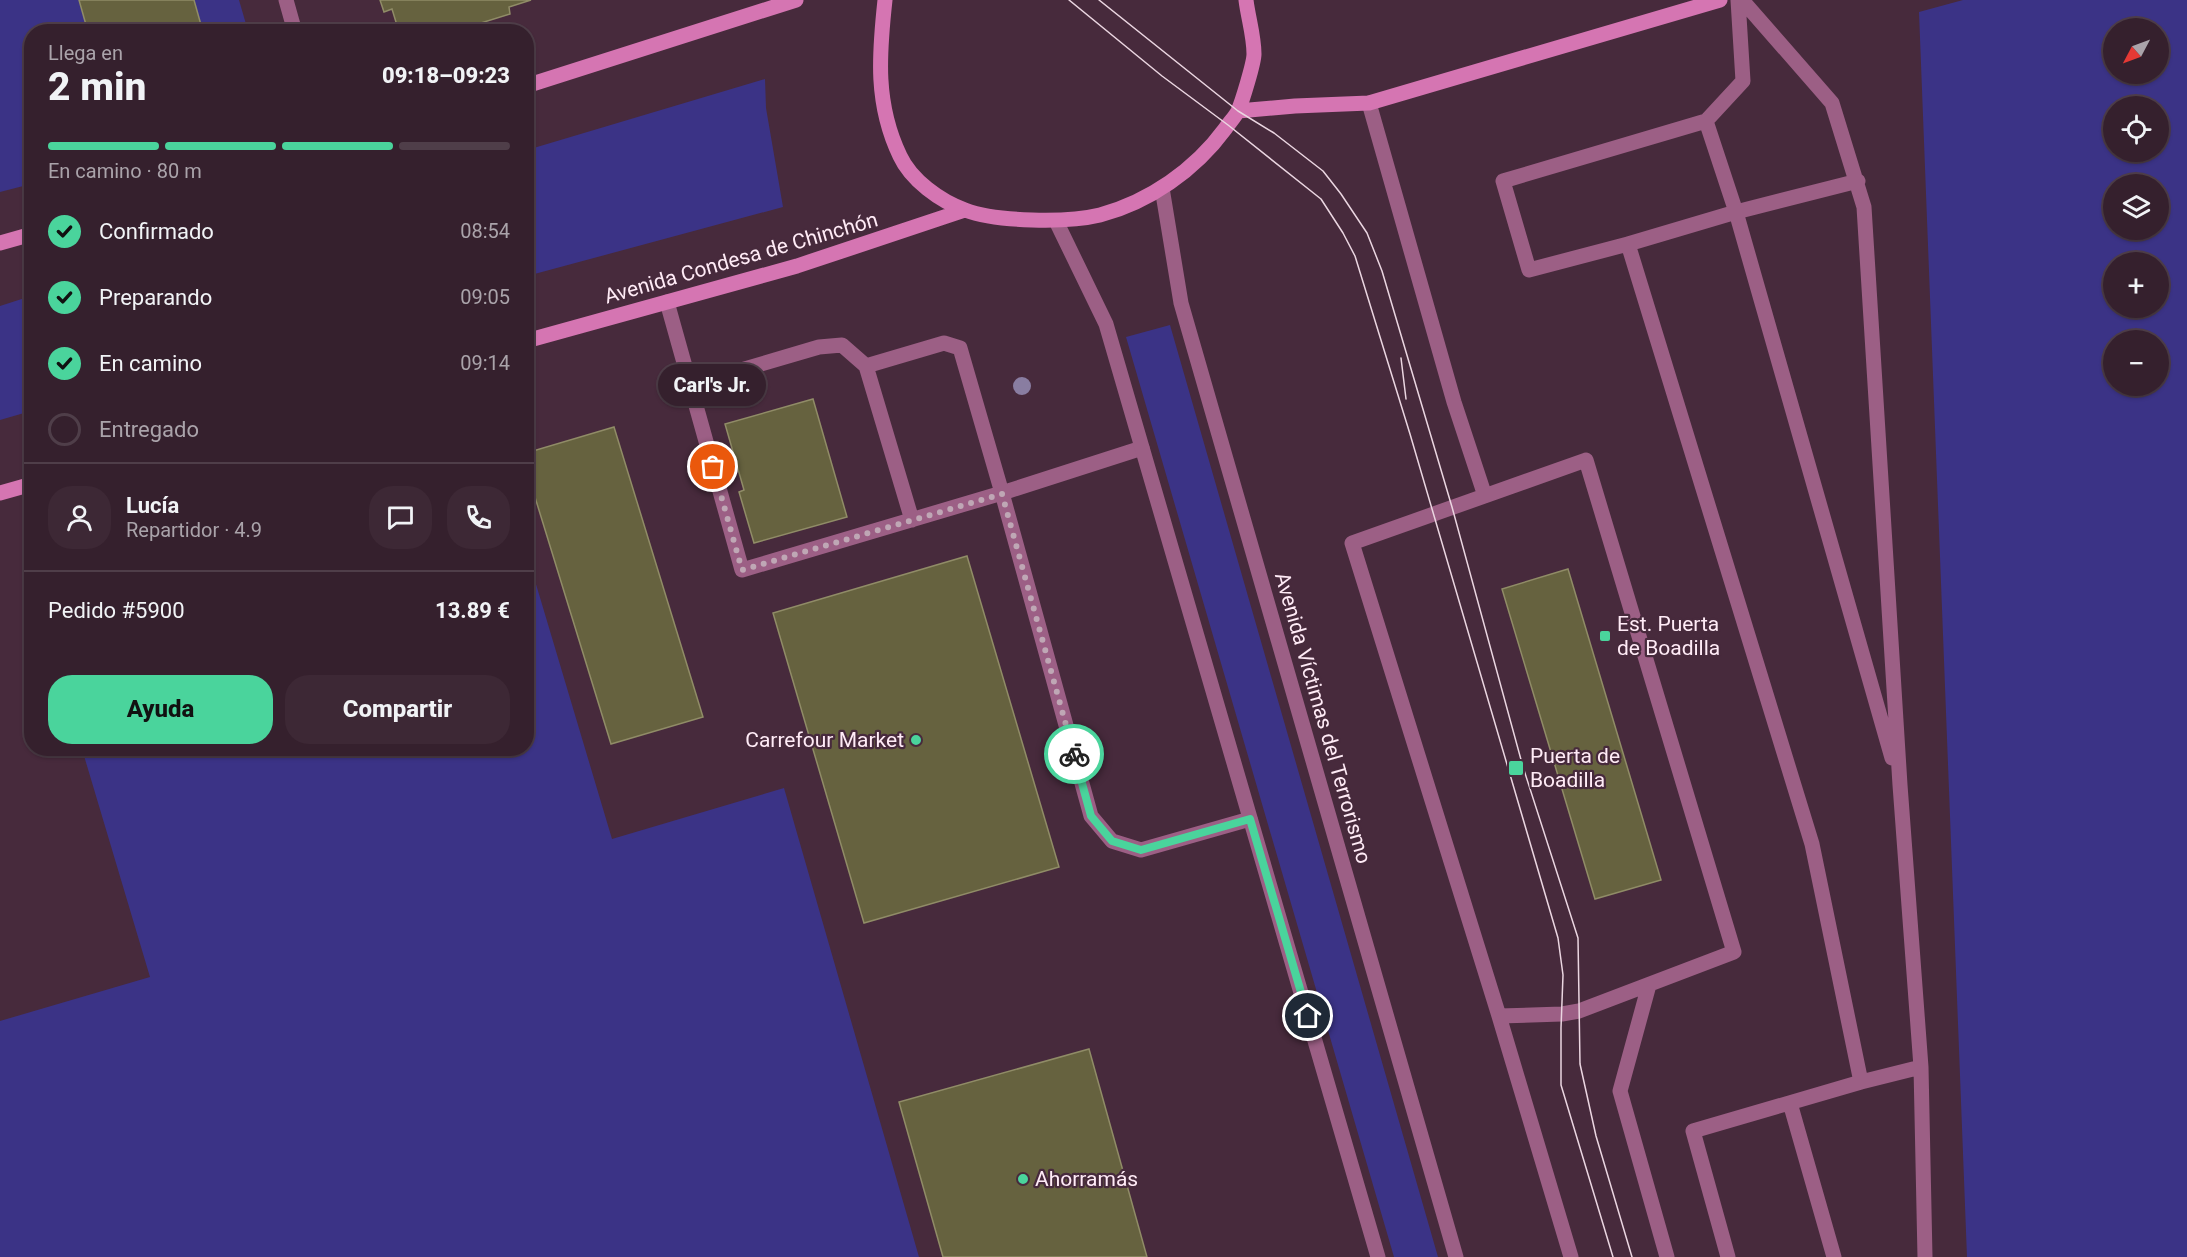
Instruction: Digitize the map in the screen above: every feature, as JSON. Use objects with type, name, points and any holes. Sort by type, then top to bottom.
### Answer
[{"type":"street","points":[[286,0],[293,24]]},
{"type":"street","points":[[534,83],[796,0]]},
{"type":"street","points":[[885,0],[879,71],[886,118],[900,157],[914,176],[935,194],[965,210],[1002,218],[1056,221],[1100,215],[1135,202],[1162,188],[1191,166],[1214,144],[1238,111],[1254,56],[1246,0]]},
{"type":"street","points":[[1238,111],[1295,106],[1369,104],[1720,0]]},
{"type":"street","points":[[1740,0],[1832,103],[1864,207],[1900,785],[1921,1066],[1925,1257]]},
{"type":"street","points":[[1740,0],[1743,81],[1706,121],[1503,181],[1529,270],[1857,181]]},
{"type":"street","points":[[1369,104],[1454,402],[1485,496]]},
{"type":"street","points":[[1706,121],[1736,212],[1900,785]]},
{"type":"street","name":"Avenida Víctimas del Terrorismo","points":[[1162,188],[1181,303],[1456,1257]]},
{"type":"street","name":"Avenida Condesa de Chinchón","points":[[534,339],[803,264],[965,210]]},
{"type":"street","points":[[1056,221],[1106,324],[1378,1257]]},
{"type":"street","points":[[0,243],[24,236]]},
{"type":"street","points":[[1628,244],[1812,844],[1861,1082]]},
{"type":"street","points":[[667,302],[742,570],[1002,494],[1142,448]]},
{"type":"street","points":[[866,366],[944,343],[960,348],[1091,816],[1112,841],[1141,850],[1250,819]]},
{"type":"street","points":[[690,385],[819,347],[842,345],[866,366],[912,520]]},
{"type":"street","points":[[1499,1016],[1562,1014],[1579,1011],[1734,952],[1586,460],[1352,543],[1499,1016],[1571,1257]]},
{"type":"street","points":[[0,493],[24,486]]},
{"type":"street","points":[[1649,984],[1620,1091],[1667,1257]]},
{"type":"street","points":[[1728,1257],[1693,1131],[1921,1066]]},
{"type":"street","points":[[1790,1103],[1834,1257]]},
{"type":"shaded area","points":[[0,0],[79,0],[86,24],[24,24],[24,186],[0,192]]},
{"type":"shaded area","points":[[194,0],[239,0],[246,24],[201,24]]},
{"type":"shaded area","points":[[1963,0],[2187,0],[2187,1257],[1967,1257],[1919,12]]},
{"type":"shaded area","points":[[765,79],[766,108],[783,207],[534,274],[534,148]]},
{"type":"shaded area","points":[[24,298],[24,413],[0,420],[0,306]]},
{"type":"shaded area","points":[[1170,325],[1438,1257],[1394,1257],[1126,337]]},
{"type":"shaded area","points":[[534,577],[612,839],[784,788],[919,1257],[0,1257],[0,1021],[150,977],[84,756],[534,756]]},
{"type":"building","points":[[79,0],[194,0],[201,24],[86,24]]},
{"type":"building","points":[[380,0],[531,0],[509,7],[510,14],[478,24],[397,24],[392,9],[384,12]]},
{"type":"building","points":[[813,399],[847,517],[754,543],[739,492],[744,490],[725,424]]},
{"type":"building","points":[[614,427],[703,717],[611,744],[534,494],[534,451]]},
{"type":"building","name":"Carrefour Market","points":[[967,556],[1059,867],[864,923],[773,613]]},
{"type":"building","name":"Puerta de Boadilla","points":[[1568,569],[1661,880],[1595,899],[1502,589]]},
{"type":"building","name":"Ahorramás","points":[[1089,1049],[1147,1257],[943,1257],[899,1102]]},
{"type":"tram line","points":[[1069,0],[1162,76],[1321,199],[1355,256],[1410,434],[1558,938],[1563,975],[1561,1085],[1613,1257]]},
{"type":"tram line","points":[[1099,0],[1238,111],[1274,133],[1323,171],[1367,233],[1382,271],[1452,507],[1523,767],[1578,938],[1580,1064],[1596,1136],[1632,1257]]},
{"type":"tram line","points":[[1401,358],[1406,399]]},
{"type":"way so far","points":[[713,467],[742,570],[1002,494],[1074,754]]},
{"type":"place","name":"Carl's Jr.","points":[[713,467]]},
{"type":"place","name":"Est. Puerta de Boadilla","points":[[1605,636]]},
{"type":"place","name":"Carrefour Market","points":[[916,740]]},
{"type":"place","name":"Puerta de Boadilla","points":[[1516,768]]},
{"type":"place","name":"Ahorramás","points":[[1023,1179]]},
{"type":"route","points":[[1074,754],[1091,816],[1112,841],[1141,850],[1250,819],[1308,1016]]}]
